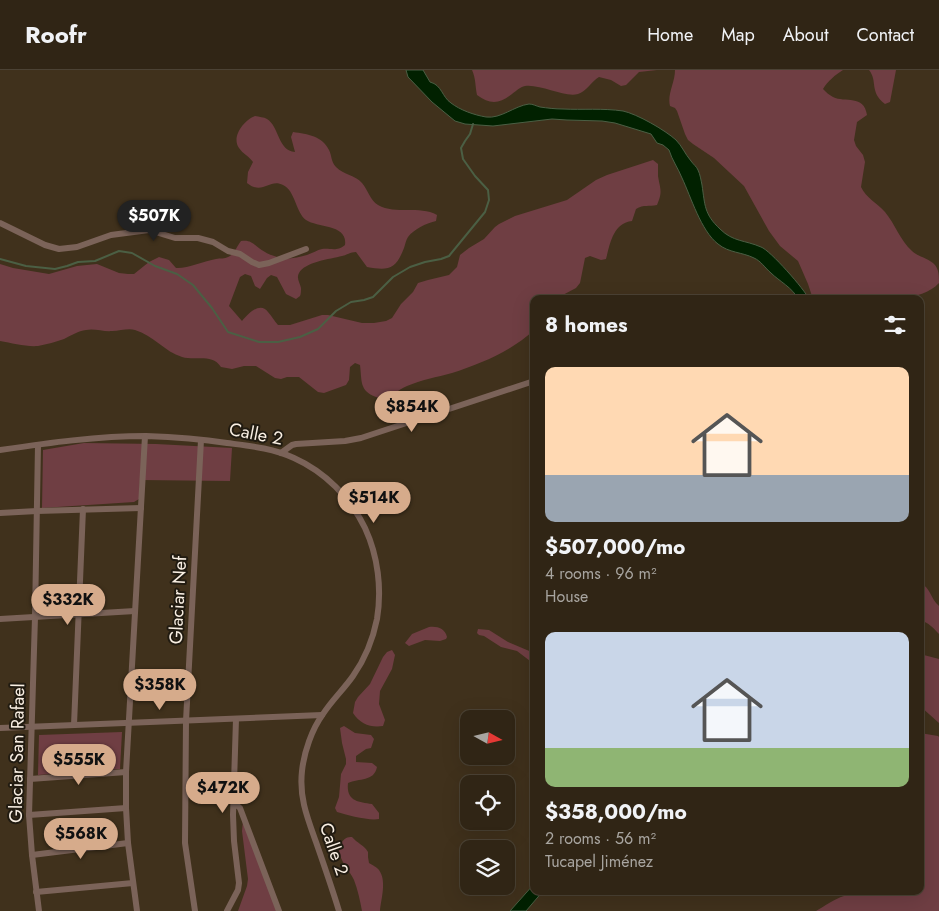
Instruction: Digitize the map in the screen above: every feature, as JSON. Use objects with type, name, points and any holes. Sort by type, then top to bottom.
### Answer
[{"type":"street","points":[[0,223],[60,249],[77,247],[111,235],[149,230],[176,238],[198,238],[213,242],[259,265],[269,263],[306,248]]},
{"type":"street","points":[[281,453],[296,444],[345,441],[361,438],[530,382]]},
{"type":"street","points":[[136,911],[128,843],[126,772],[145,436]]},
{"type":"street","name":"Calle 2","points":[[0,450],[80,439],[145,436],[258,446],[298,460],[328,480],[341,492],[367,533],[379,582],[378,607],[370,644],[352,677],[322,716],[306,750],[302,771],[302,793],[305,811],[339,911]]},
{"type":"street","name":"Glaciar Nef","points":[[195,911],[185,844],[186,721],[201,440]]},
{"type":"street","name":"Glaciar San Rafael","points":[[38,445],[29,815],[39,911]]},
{"type":"street","points":[[0,513],[141,508]]},
{"type":"street","points":[[74,725],[83,509]]},
{"type":"street","points":[[0,619],[135,611]]},
{"type":"street","points":[[0,728],[322,716]]},
{"type":"street","points":[[227,911],[238,890],[239,883],[234,841],[236,719]]},
{"type":"street","points":[[30,779],[126,772]]},
{"type":"street","points":[[234,803],[240,808],[279,911]]},
{"type":"street","points":[[29,815],[126,808]]},
{"type":"street","points":[[32,855],[128,843]]},
{"type":"street","points":[[36,892],[133,883]]},
{"type":"shaded area","points":[[406,70],[423,70],[430,82],[440,88],[451,103],[472,114],[486,117],[497,116],[529,104],[554,109],[623,111],[651,123],[676,140],[697,169],[701,179],[706,209],[715,224],[730,236],[761,247],[772,255],[806,295],[796,295],[756,259],[727,249],[712,238],[706,231],[697,213],[669,150],[657,143],[651,134],[602,121],[552,119],[493,126],[465,124],[455,121],[432,102],[408,77]]},
{"type":"shaded area","points":[[472,70],[657,70],[639,72],[626,85],[621,86],[611,80],[599,77],[584,91],[573,95],[525,86],[503,100],[491,102],[477,95]]},
{"type":"shaded area","points":[[675,70],[843,70],[832,78],[823,89],[833,97],[853,100],[862,104],[865,108],[867,115],[857,122],[854,140],[865,162],[861,187],[885,212],[908,247],[914,253],[935,265],[938,271],[939,283],[927,292],[917,295],[812,295],[798,261],[780,246],[769,231],[744,186],[714,158],[688,140],[677,111],[670,106],[669,102]]},
{"type":"shaded area","points":[[869,70],[896,70],[890,102],[885,104],[880,100],[875,91],[872,74]]},
{"type":"shaded area","points":[[255,116],[266,118],[271,122],[282,143],[289,151],[295,152],[291,137],[293,132],[309,135],[323,142],[329,150],[336,167],[359,180],[378,205],[392,209],[430,212],[437,215],[436,221],[414,231],[407,238],[401,255],[391,267],[381,269],[367,267],[356,252],[307,266],[298,275],[301,292],[300,296],[296,299],[286,294],[277,277],[271,275],[260,289],[255,286],[251,276],[245,274],[240,277],[229,306],[242,321],[254,310],[261,308],[268,312],[278,325],[290,325],[322,315],[362,323],[386,321],[392,318],[418,283],[449,275],[457,267],[460,255],[484,239],[499,224],[515,216],[567,200],[596,180],[653,160],[658,164],[660,196],[657,205],[639,207],[636,209],[632,221],[620,226],[616,230],[606,259],[601,260],[590,256],[585,258],[580,283],[576,288],[563,295],[530,295],[530,334],[525,338],[484,361],[452,373],[412,384],[384,398],[376,397],[367,392],[362,384],[360,365],[355,363],[350,367],[349,380],[346,385],[324,393],[318,392],[299,377],[275,378],[256,366],[232,369],[221,367],[213,360],[176,355],[148,336],[132,329],[109,331],[92,329],[38,346],[0,341],[0,264],[49,274],[77,266],[97,264],[119,273],[134,274],[159,257],[169,260],[176,268],[227,258],[241,241],[248,241],[268,254],[286,259],[307,255],[322,249],[336,249],[345,245],[345,238],[342,233],[306,220],[293,196],[283,185],[278,183],[257,188],[247,183],[248,172],[253,162],[239,148],[237,139],[240,129]]},
{"type":"shaded area","points":[[84,443],[232,448],[230,481],[140,480],[139,499],[134,502],[42,508],[43,450]]},
{"type":"shaded area","points":[[924,585],[939,606],[939,634],[924,622]]},
{"type":"shaded area","points":[[429,627],[438,627],[443,630],[447,637],[446,639],[440,641],[425,640],[409,646],[405,643],[412,634]]},
{"type":"shaded area","points":[[478,629],[489,630],[508,642],[530,651],[530,661],[517,651],[501,647],[477,633]]},
{"type":"shaded area","points":[[392,650],[395,655],[392,669],[380,691],[379,704],[385,720],[383,726],[370,726],[359,720],[353,713],[355,702],[370,684],[383,657]]},
{"type":"shaded area","points":[[924,655],[939,659],[939,723],[924,710]]},
{"type":"shaded area","points":[[344,726],[355,733],[371,735],[374,739],[371,748],[356,756],[356,762],[372,763],[377,767],[375,772],[369,777],[348,783],[348,789],[349,794],[354,800],[372,804],[379,813],[379,819],[352,816],[337,812],[335,808],[339,797],[341,774],[346,764],[340,728]]},
{"type":"shaded area","points":[[122,732],[120,769],[38,775],[39,735]]},
{"type":"shaded area","points":[[924,734],[938,736],[939,911],[816,911],[844,896],[924,895]]},
{"type":"shaded area","points":[[243,821],[278,911],[238,911],[248,879],[242,831]]},
{"type":"shaded area","points":[[352,837],[368,852],[369,863],[378,869],[383,879],[380,911],[362,911],[354,880],[340,856],[339,846],[346,838]]},
{"type":"shaded area","points":[[530,888],[530,895],[540,895],[526,911],[510,911]]},
{"type":"waterway","points":[[0,259],[26,266],[55,269],[78,262],[95,261],[119,251],[132,253],[155,266],[177,274],[193,285],[212,308],[228,332],[259,342],[278,342],[300,337],[318,329],[336,311],[351,302],[373,297],[393,277],[410,267],[449,256],[485,212],[489,200],[488,190],[463,159],[461,148],[470,134],[473,124]]}]
